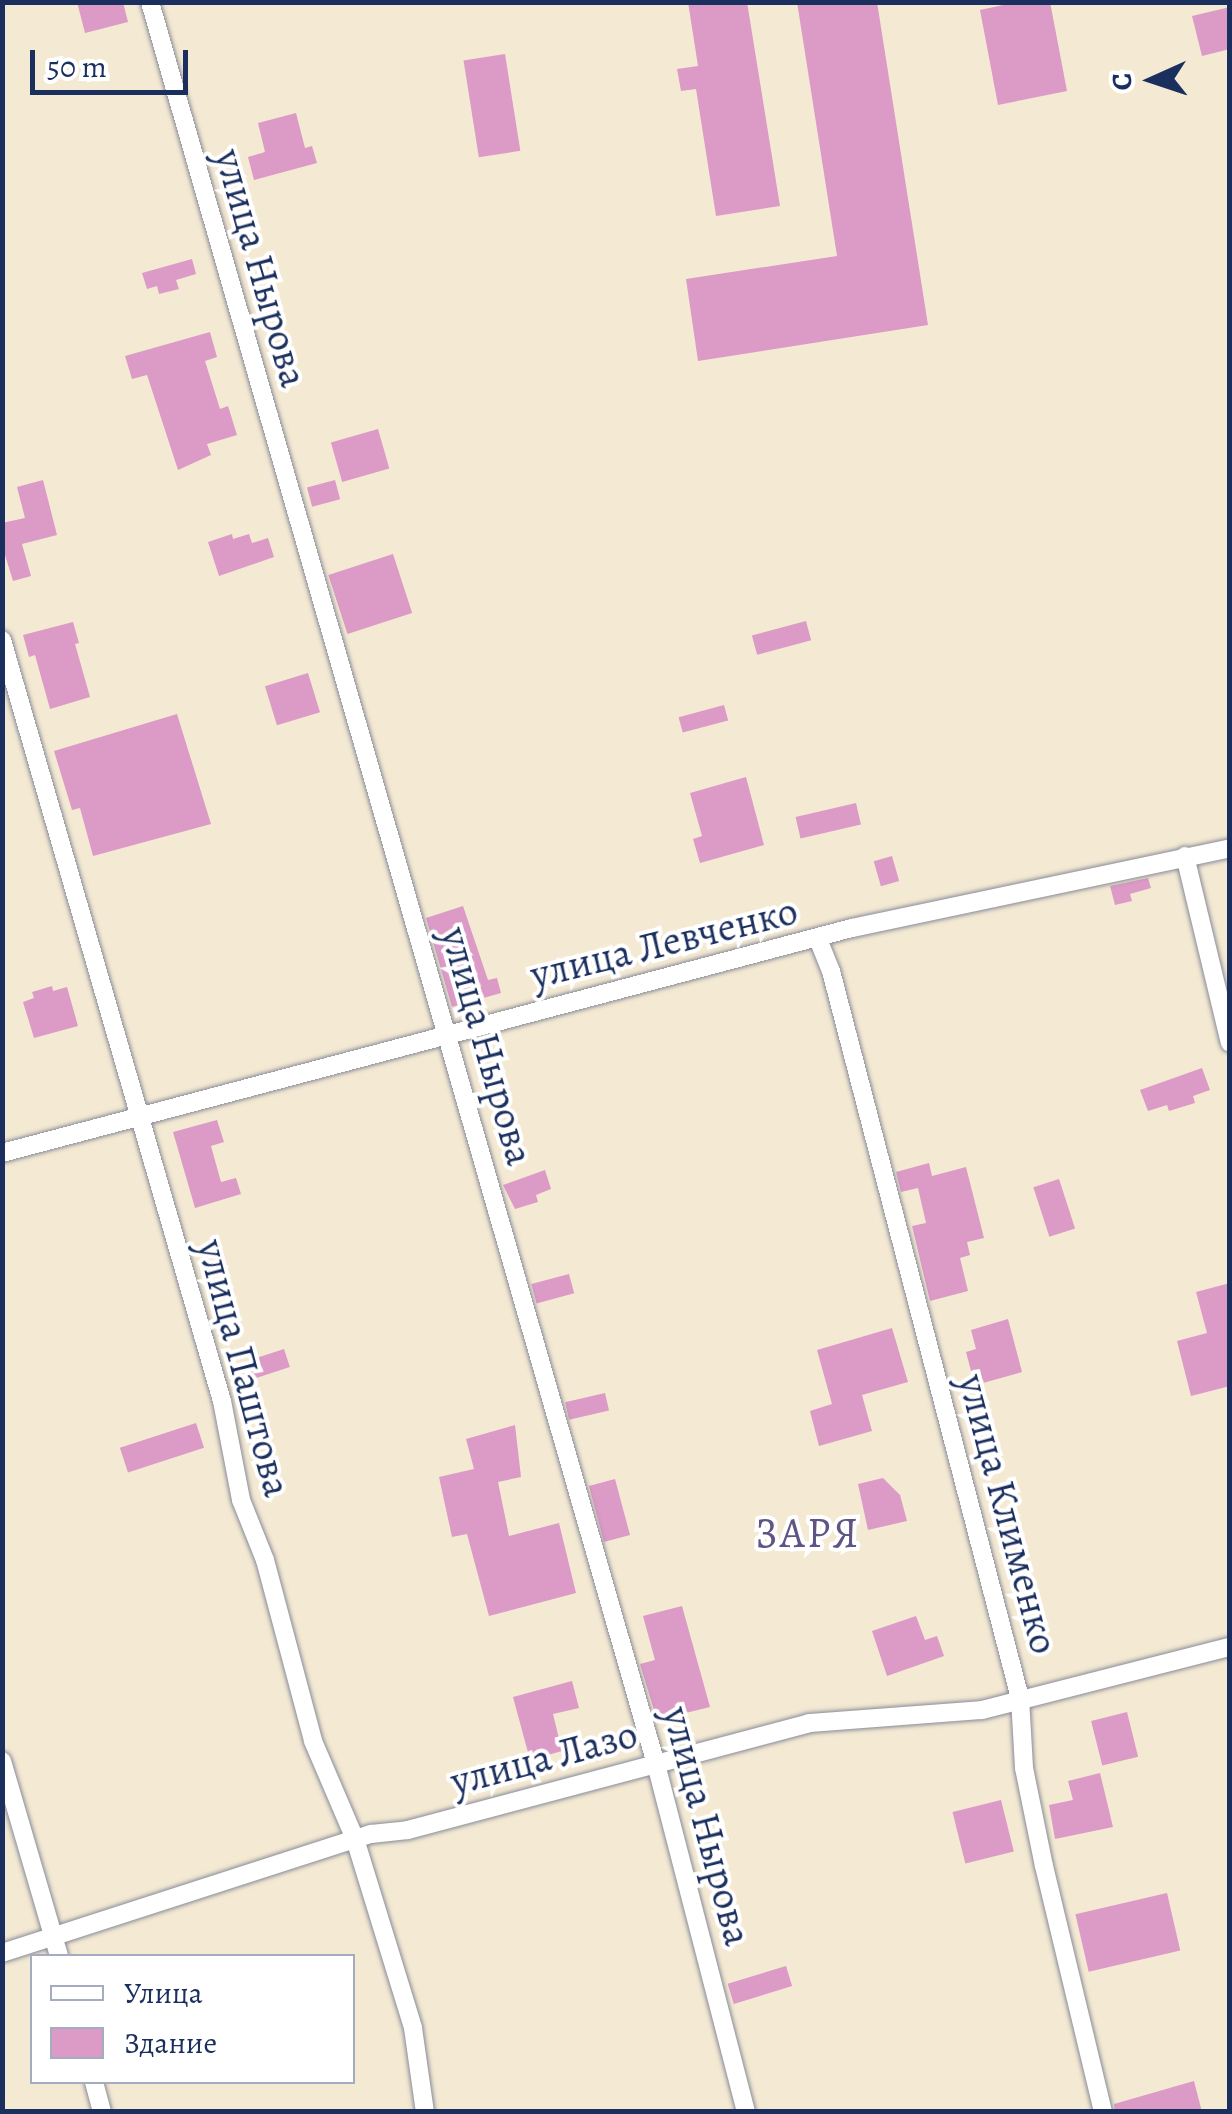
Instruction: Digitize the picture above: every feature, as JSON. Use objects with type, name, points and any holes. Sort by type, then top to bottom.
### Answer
[{"type":"street","name":"улица Нырова","points":[[150,2],[310,574],[448,1035],[656,1764],[746,2112]]},
{"type":"street","name":"улица Паштова","points":[[2,640],[222,1402],[241,1500],[265,1560],[313,1742],[355,1839],[413,2028],[425,2112]]},
{"type":"street","name":"улица Левченко","points":[[2,1153],[818,939],[1230,848]]},
{"type":"street","points":[[1185,856],[1230,1043]]},
{"type":"street","name":"улица Клименко","points":[[818,939],[831,971],[1020,1698],[1024,1768],[1103,2112]]},
{"type":"street","name":"улица Лазо","points":[[2,1953],[355,1839],[408,1830],[810,1723],[982,1710],[1230,1647]]},
{"type":"street","points":[[2,1761],[58,1954]]},
{"type":"street","points":[[95,2084],[102,2112]]},
{"type":"building","points":[[77,2],[123,2],[128,22],[85,33]]},
{"type":"building","points":[[688,2],[747,2],[780,206],[716,216],[696,89],[681,91],[677,69],[698,66]]},
{"type":"building","points":[[797,2],[877,2],[928,325],[698,361],[686,279],[837,256]]},
{"type":"building","points":[[1017,2],[1050,2],[1067,91],[998,105],[980,10]]},
{"type":"building","points":[[1230,7],[1230,49],[1202,56],[1192,16]]},
{"type":"building","points":[[505,54],[520,151],[479,157],[464,61]]},
{"type":"building","points":[[296,113],[305,148],[312,146],[317,163],[254,180],[248,157],[265,152],[258,123]]},
{"type":"building","points":[[192,259],[196,274],[176,280],[179,289],[159,294],[157,286],[147,289],[142,273]]},
{"type":"building","points":[[210,332],[217,357],[205,361],[220,409],[228,406],[237,435],[207,444],[211,455],[178,470],[147,375],[132,379],[125,356]]},
{"type":"building","points":[[378,429],[389,468],[342,482],[331,443]]},
{"type":"building","points":[[43,480],[57,535],[22,544],[31,576],[13,581],[2,545],[2,523],[25,518],[17,487]]},
{"type":"building","points":[[335,480],[340,499],[312,507],[307,488]]},
{"type":"building","points":[[232,534],[233,539],[249,534],[252,543],[268,538],[274,557],[219,576],[208,542]]},
{"type":"building","points":[[393,554],[412,613],[347,634],[328,575]]},
{"type":"building","points":[[806,621],[811,640],[757,655],[752,635]]},
{"type":"building","points":[[73,622],[90,697],[50,709],[35,655],[29,657],[23,635]]},
{"type":"building","points":[[308,673],[320,712],[277,725],[265,686]]},
{"type":"building","points":[[724,705],[728,720],[683,733],[679,717]]},
{"type":"building","points":[[177,714],[211,824],[93,856],[80,808],[72,810],[54,751]]},
{"type":"building","points":[[746,777],[764,845],[700,863],[693,839],[702,836],[690,793]]},
{"type":"building","points":[[856,803],[861,824],[801,838],[796,817]]},
{"type":"building","points":[[892,856],[899,881],[881,886],[874,861]]},
{"type":"building","points":[[1148,878],[1151,888],[1130,894],[1132,901],[1115,905],[1110,886]]},
{"type":"building","points":[[463,906],[488,980],[497,978],[501,993],[452,1007],[426,918]]},
{"type":"building","points":[[52,986],[53,991],[67,987],[78,1026],[34,1038],[23,1002],[34,998],[32,992]]},
{"type":"building","points":[[1202,1068],[1210,1090],[1193,1096],[1195,1103],[1169,1111],[1167,1105],[1148,1111],[1140,1090]]},
{"type":"building","points":[[217,1120],[224,1142],[211,1146],[221,1182],[236,1178],[241,1194],[195,1208],[173,1132]]},
{"type":"building","points":[[929,1163],[932,1176],[966,1167],[984,1238],[967,1242],[970,1255],[960,1258],[968,1291],[930,1301],[912,1226],[926,1223],[918,1188],[901,1192],[896,1172]]},
{"type":"building","points":[[545,1170],[551,1189],[536,1195],[538,1202],[515,1209],[503,1185]]},
{"type":"building","points":[[1059,1179],[1075,1228],[1049,1237],[1033,1187]]},
{"type":"building","points":[[569,1274],[574,1293],[537,1303],[531,1284]]},
{"type":"building","points":[[1230,1283],[1230,1386],[1191,1396],[1177,1341],[1207,1333],[1196,1292]]},
{"type":"building","points":[[1008,1319],[1022,1372],[983,1383],[980,1369],[971,1371],[966,1352],[976,1349],[971,1330]]},
{"type":"building","points":[[892,1328],[908,1382],[862,1395],[872,1431],[819,1446],[810,1411],[832,1404],[817,1350]]},
{"type":"building","points":[[284,1349],[290,1367],[239,1384],[233,1366]]},
{"type":"building","points":[[605,1393],[609,1411],[569,1420],[565,1402]]},
{"type":"building","points":[[196,1423],[204,1448],[128,1472],[120,1448]]},
{"type":"building","points":[[515,1425],[521,1477],[498,1482],[509,1536],[559,1523],[576,1593],[489,1616],[467,1534],[452,1537],[439,1477],[474,1469],[466,1439]]},
{"type":"building","points":[[883,1478],[900,1495],[907,1521],[868,1530],[858,1484]]},
{"type":"building","points":[[615,1479],[630,1535],[604,1542],[589,1486]]},
{"type":"building","points":[[682,1606],[710,1707],[657,1720],[640,1664],[655,1660],[643,1616]]},
{"type":"building","points":[[916,1616],[925,1640],[937,1636],[944,1656],[887,1676],[872,1631]]},
{"type":"building","points":[[572,1681],[579,1708],[553,1714],[562,1751],[530,1760],[513,1697]]},
{"type":"building","points":[[1127,1712],[1138,1757],[1102,1766],[1091,1721]]},
{"type":"building","points":[[1100,1773],[1113,1827],[1055,1839],[1049,1805],[1073,1800],[1068,1781]]},
{"type":"building","points":[[1001,1800],[1014,1851],[965,1864],[952,1812]]},
{"type":"building","points":[[1167,1893],[1180,1950],[1089,1972],[1075,1914]]},
{"type":"building","points":[[786,1966],[792,1986],[734,2004],[728,1984]]},
{"type":"building","points":[[1194,2081],[1202,2112],[1115,2112],[1114,2104]]},
{"type":"district","name":"ЗАРЯ","points":[[808,1533]]}]
